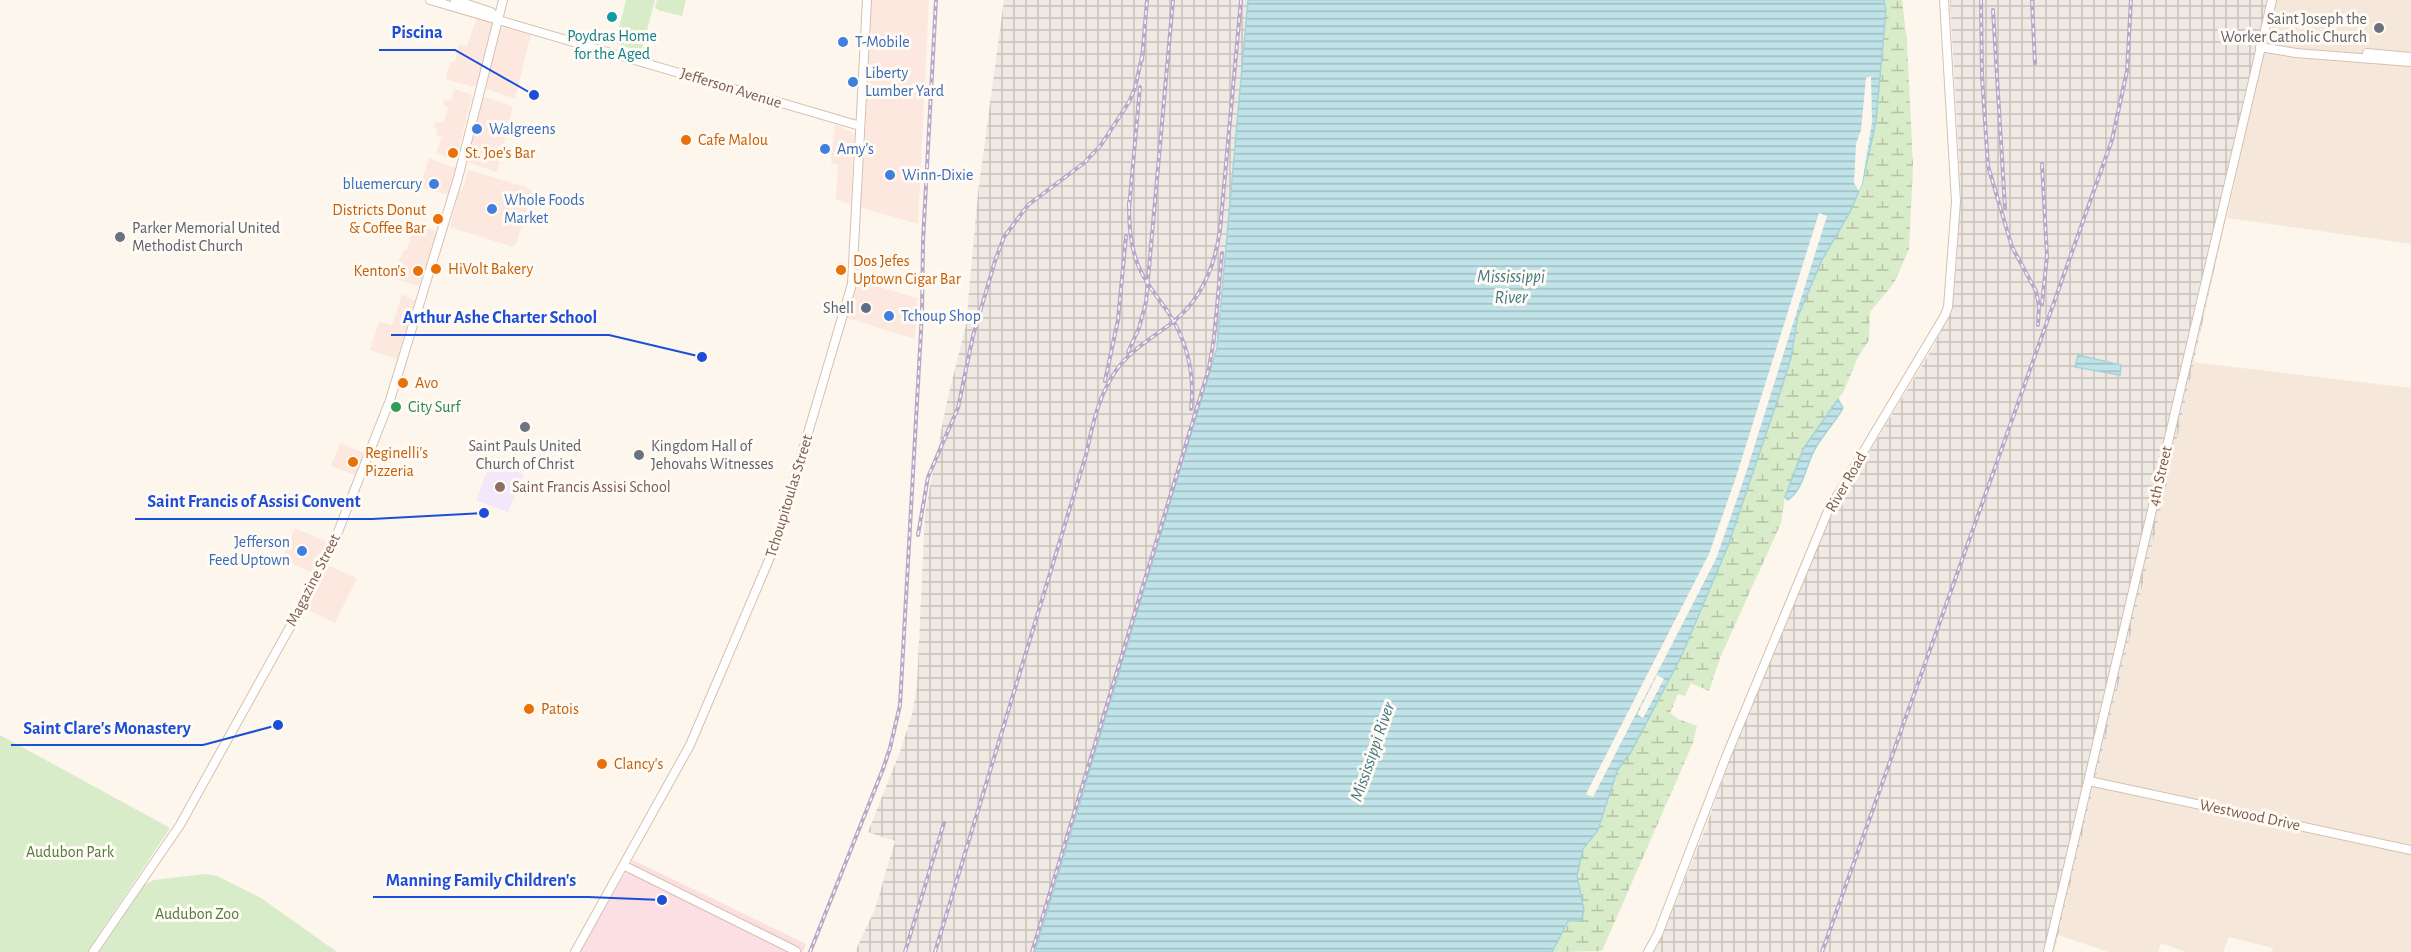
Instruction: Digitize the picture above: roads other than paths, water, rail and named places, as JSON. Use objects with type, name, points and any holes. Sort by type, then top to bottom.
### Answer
[{"type":"street","name":"Jefferson Avenue","points":[[430,0],[860,126]]},
{"type":"street","name":"Jefferson Avenue","points":[[455,0],[491,12],[498,20]]},
{"type":"street","name":"Magazine Street","points":[[93,952],[180,825],[300,609],[334,542],[390,400],[458,178],[503,0]]},
{"type":"street","name":"Tchoupitoulas Street","points":[[575,952],[625,866],[690,745],[774,548],[852,284],[867,0]]},
{"type":"street","name":"River Road","points":[[1648,952],[1658,934],[1726,757],[1828,511],[1946,315],[1956,202],[1944,0]]},
{"type":"street","name":"4th Street","points":[[2048,952],[2272,0]]},
{"type":"street","points":[[2260,45],[2411,57]]},
{"type":"street","points":[[2260,45],[2411,62]]},
{"type":"street","name":"Westwood Drive","points":[[2089,781],[2411,850]]},
{"type":"street","points":[[625,866],[796,951]]},
{"type":"water","name":"Mississippi River","points":[[1248,0],[1884,0],[1886,10],[1876,122],[1862,184],[1850,212],[1822,260],[1798,316],[1791,358],[1728,546],[1681,657],[1631,752],[1617,771],[1598,830],[1583,849],[1577,876],[1584,910],[1581,921],[1568,921],[1552,952],[1035,952],[1217,348]]},
{"type":"water","points":[[2078,355],[2121,365],[2120,375],[2075,367]]},
{"type":"water","points":[[1838,399],[1843,408],[1817,445],[1798,490],[1788,500],[1785,497],[1803,449]]},
{"type":"railway","points":[[810,952],[883,769],[900,705],[922,313],[923,241],[936,0]]},
{"type":"railway","points":[[1142,60],[1147,0]]},
{"type":"railway","points":[[1128,352],[1139,328],[1146,302],[1173,0]]},
{"type":"railway","points":[[935,952],[1102,396],[1124,360],[1173,322],[1192,303],[1206,280],[1215,256],[1220,230],[1241,0]]},
{"type":"railway","points":[[1981,0],[1982,76],[1988,166],[2012,247],[2036,291],[2039,306],[2038,325]]},
{"type":"railway","points":[[1822,952],[2112,140],[2127,71],[2131,0]]},
{"type":"railway","points":[[2032,1],[2035,63]]},
{"type":"railway","points":[[1993,10],[2005,208]]},
{"type":"railway","points":[[918,535],[928,477],[958,408],[973,336],[1004,237],[1028,205],[1084,163],[1101,145],[1129,102],[1135,88],[1143,52]]},
{"type":"railway","points":[[1129,209],[1140,87]]},
{"type":"railway","points":[[2042,164],[2047,256],[2042,304]]},
{"type":"railway","points":[[1129,202],[1130,234],[1138,265],[1175,323],[1185,346],[1192,383],[1191,409]]},
{"type":"railway","points":[[1105,381],[1118,320],[1126,236]]},
{"type":"railway","points":[[1032,952],[1209,368],[1222,253]]},
{"type":"railway","points":[[905,952],[944,823]]},
{"type":"place","name":"Poydras Home for the Aged","points":[[612,17]]},
{"type":"place","name":"Saint Joseph the Worker Catholic Church","points":[[2379,28]]},
{"type":"place","name":"T-Mobile","points":[[843,42]]},
{"type":"place","name":"Liberty Lumber Yard","points":[[853,82]]},
{"type":"place","name":"Piscina","points":[[534,95]]},
{"type":"place","name":"Walgreens","points":[[477,129]]},
{"type":"place","name":"Cafe Malou","points":[[686,140]]},
{"type":"place","name":"Amy's","points":[[825,149]]},
{"type":"place","name":"St. Joe's Bar","points":[[453,153]]},
{"type":"place","name":"Winn-Dixie","points":[[890,175]]},
{"type":"place","name":"bluemercury","points":[[434,184]]},
{"type":"place","name":"Whole Foods Market","points":[[492,209]]},
{"type":"place","name":"Districts Donut & Coffee Bar","points":[[438,219]]},
{"type":"place","name":"Parker Memorial United Methodist Church","points":[[120,237]]},
{"type":"place","name":"HiVolt Bakery","points":[[436,269]]},
{"type":"place","name":"Dos Jefes Uptown Cigar Bar","points":[[841,270]]},
{"type":"place","name":"Kenton's","points":[[418,271]]},
{"type":"place","name":"Shell","points":[[866,308]]},
{"type":"place","name":"Tchoup Shop","points":[[889,316]]},
{"type":"place","name":"Arthur Ashe Charter School","points":[[702,357]]},
{"type":"place","name":"Avo","points":[[403,383]]},
{"type":"place","name":"City Surf","points":[[396,407]]},
{"type":"place","name":"Saint Pauls United Church of Christ","points":[[525,427]]},
{"type":"place","name":"Kingdom Hall of Jehovahs Witnesses","points":[[639,455]]},
{"type":"place","name":"Reginelli's Pizzeria","points":[[353,462]]},
{"type":"place","name":"Saint Francis Assisi School","points":[[500,487]]},
{"type":"place","name":"Saint Francis of Assisi Convent","points":[[484,513]]},
{"type":"place","name":"Jefferson Feed Uptown","points":[[302,551]]},
{"type":"place","name":"Patois","points":[[529,709]]},
{"type":"place","name":"Saint Clare's Monastery","points":[[278,725]]},
{"type":"place","name":"Clancy's","points":[[602,764]]},
{"type":"place","name":"Manning Family Children's","points":[[662,900]]},
{"type":"park label","name":"Audubon Park","points":[[70,852]]},
{"type":"park label","name":"Audubon Zoo","points":[[197,914]]}]
